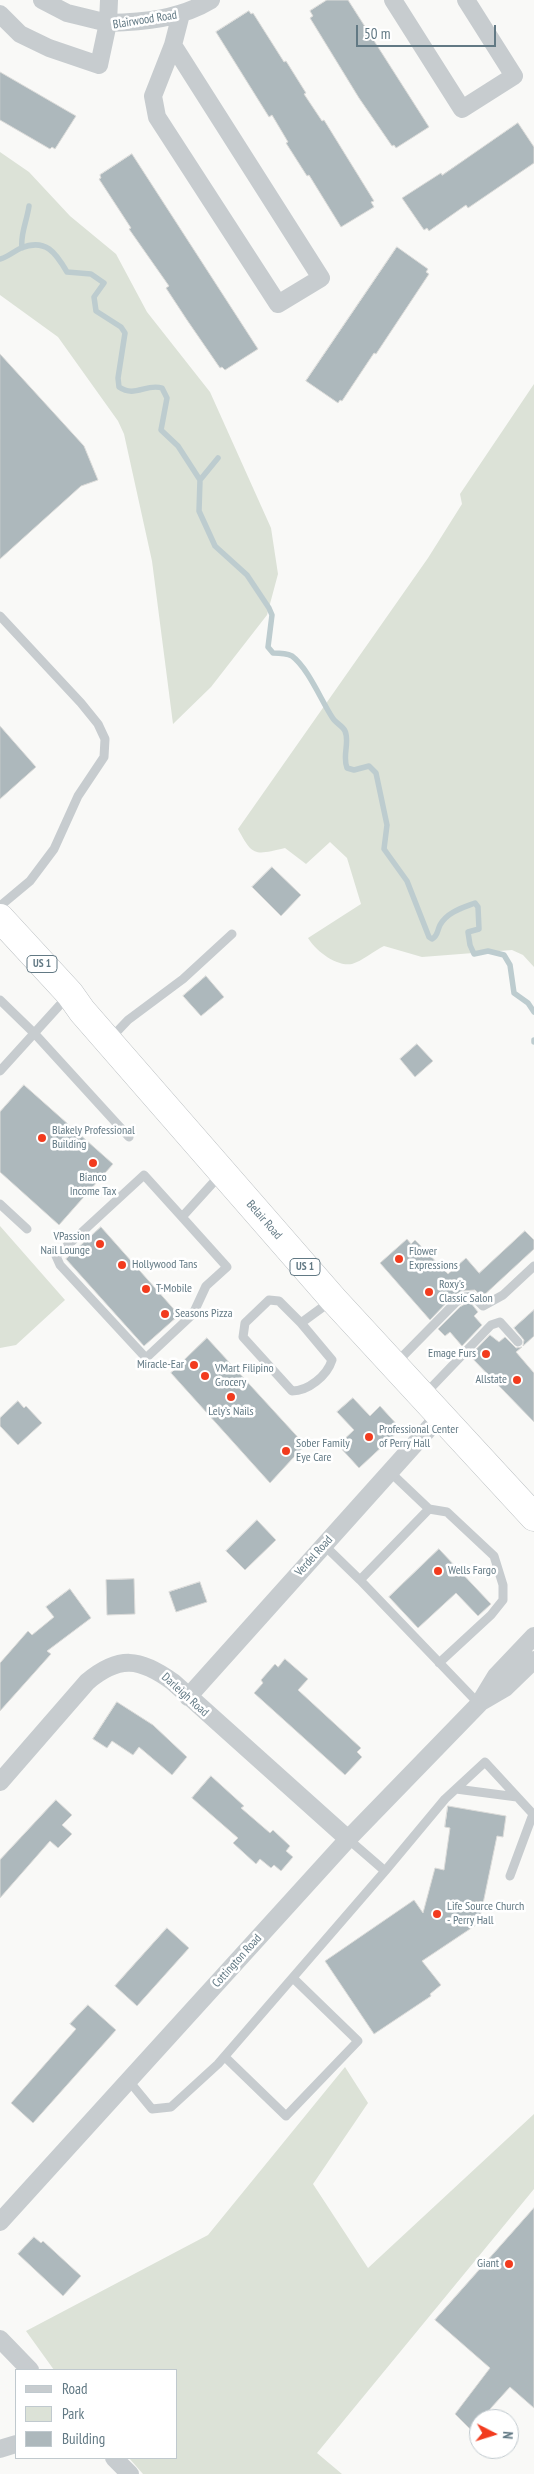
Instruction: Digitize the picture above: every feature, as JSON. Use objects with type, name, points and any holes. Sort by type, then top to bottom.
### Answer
[{"type":"highway","name":"Belair Road","points":[[0,918],[70,994],[108,1041],[333,1299],[534,1517]]},
{"type":"street","points":[[42,0],[67,13],[108,23],[109,0]]},
{"type":"street","name":"Blairwood Road","points":[[0,14],[20,34],[49,48],[98,65],[108,23],[143,22],[181,14],[197,9],[211,0]]},
{"type":"street","points":[[393,0],[462,109],[514,76],[466,0]]},
{"type":"street","points":[[173,44],[320,278],[278,304],[157,117],[153,96],[173,44],[181,14]]},
{"type":"street","name":"Verdel Road","points":[[188,1697],[390,1472],[432,1406]]},
{"type":"street","name":"Cottington Road","points":[[0,2222],[348,1839],[479,1704],[496,1676],[534,1636]]},
{"type":"street","name":"Cottington Road","points":[[479,1704],[505,1688],[534,1660]]},
{"type":"street","name":"Darleigh Road","points":[[0,1782],[87,1682],[102,1669],[120,1663],[140,1663],[157,1670],[173,1682],[348,1839]]},
{"type":"street","points":[[0,2339],[29,2369]]},
{"type":"street","points":[[0,2449],[15,2444]]},
{"type":"street","points":[[115,2459],[130,2474]]},
{"type":"lane","points":[[0,616],[81,703],[98,724],[105,739],[104,758],[78,796],[54,849],[30,881],[0,906]]},
{"type":"lane","points":[[108,1041],[128,1020],[183,979],[232,934]]},
{"type":"lane","points":[[0,1071],[70,994]]},
{"type":"lane","points":[[0,1000],[35,1034],[129,1138]]},
{"type":"lane","points":[[182,1217],[223,1172]]},
{"type":"lane","points":[[144,1175],[182,1217],[227,1267],[206,1286],[193,1314],[146,1358],[60,1265],[56,1256],[144,1175]]},
{"type":"lane","points":[[0,1204],[27,1229]]},
{"type":"lane","points":[[394,1365],[456,1302],[465,1296],[473,1296],[482,1306],[503,1296],[534,1266]]},
{"type":"lane","points":[[302,1322],[333,1299]]},
{"type":"lane","points":[[269,1300],[279,1301],[302,1322],[332,1360],[329,1370],[303,1391],[292,1391],[243,1336],[245,1323],[269,1300]]},
{"type":"lane","points":[[432,1406],[491,1326],[500,1322],[518,1342]]},
{"type":"lane","points":[[390,1472],[429,1510],[447,1512],[494,1556],[504,1585],[503,1600],[491,1615],[439,1663]]},
{"type":"lane","points":[[360,1580],[429,1510]]},
{"type":"lane","points":[[324,1545],[479,1704]]},
{"type":"lane","points":[[129,2080],[152,2109],[172,2107],[225,2057],[456,1789],[485,1762],[532,1814],[510,1876]]},
{"type":"lane","points":[[456,1789],[517,1797]]},
{"type":"lane","points":[[348,1839],[385,1871]]},
{"type":"lane","points":[[225,2057],[286,2116],[358,2041],[293,1978]]},
{"type":"green space","points":[[0,152],[29,172],[70,216],[116,254],[147,312],[210,392],[271,528],[278,574],[267,615],[211,687],[173,724],[152,561],[124,434],[118,421],[58,337],[0,295]]},
{"type":"green space","points":[[534,384],[534,967],[523,955],[512,950],[422,957],[384,946],[356,963],[339,963],[327,957],[308,938],[361,904],[347,858],[330,842],[306,864],[285,848],[267,852],[256,852],[247,845],[238,829],[428,558],[462,504],[460,494]]},
{"type":"green space","points":[[0,1226],[65,1300],[16,1345],[0,1348]]},
{"type":"green space","points":[[345,2067],[368,2103],[313,2184],[368,2268],[534,2114],[534,2189],[317,2453],[342,2474],[143,2474],[130,2459],[178,2459],[178,2369],[53,2369],[26,2331],[208,2235]]},
{"type":"building","points":[[327,0],[348,0],[429,127],[396,148],[394,145],[392,146],[359,98],[310,18],[313,16],[310,11]]},
{"type":"building","points":[[249,11],[251,14],[253,13],[284,62],[286,61],[306,93],[304,94],[322,121],[324,120],[374,201],[371,202],[374,207],[341,227],[309,175],[307,176],[286,143],[288,142],[272,115],[269,117],[216,32]]},
{"type":"building","points":[[0,72],[76,116],[55,149],[52,147],[50,149],[0,120]]},
{"type":"building","points":[[518,123],[534,147],[534,163],[468,208],[466,205],[429,231],[427,228],[424,230],[402,198],[441,173],[442,175]]},
{"type":"building","points":[[132,154],[258,349],[225,370],[222,367],[220,368],[187,320],[166,288],[169,286],[129,229],[131,228],[99,179],[101,178],[100,175]]},
{"type":"building","points":[[397,247],[428,269],[426,272],[429,274],[376,354],[374,353],[342,401],[340,400],[338,403],[306,381]]},
{"type":"building","points":[[0,354],[84,446],[98,480],[81,486],[0,559]]},
{"type":"building","points":[[0,726],[36,767],[0,799]]},
{"type":"building","points":[[272,867],[301,895],[281,916],[252,887]]},
{"type":"building","points":[[206,976],[224,997],[201,1016],[183,996]]},
{"type":"building","points":[[417,1044],[433,1061],[415,1077],[400,1059]]},
{"type":"building","name":"Blakely Professional Building","points":[[24,1085],[113,1164],[59,1225],[0,1172],[0,1112]]},
{"type":"building","points":[[101,1227],[179,1315],[144,1346],[66,1259]]},
{"type":"building","points":[[525,1231],[534,1240],[534,1249],[482,1297],[475,1290],[462,1291],[452,1297],[430,1320],[380,1263],[407,1239],[411,1244],[415,1240],[448,1274],[466,1258],[479,1273]]},
{"type":"building","points":[[471,1303],[478,1312],[474,1316],[482,1325],[462,1346],[450,1332],[445,1336],[438,1329],[460,1307]]},
{"type":"building","points":[[534,1310],[534,1336],[523,1346],[524,1340],[514,1328]]},
{"type":"building","points":[[490,1335],[499,1342],[505,1337],[516,1348],[522,1347],[516,1352],[534,1373],[534,1422],[470,1356]]},
{"type":"building","points":[[207,1338],[305,1445],[270,1483],[171,1373]]},
{"type":"building","name":"Professional Center of Perry Hall","points":[[353,1398],[370,1416],[380,1406],[401,1429],[359,1468],[338,1445],[354,1430],[337,1412]]},
{"type":"building","points":[[18,1401],[24,1408],[26,1406],[42,1423],[18,1445],[0,1426],[0,1418]]},
{"type":"building","points":[[257,1520],[276,1540],[245,1570],[226,1551]]},
{"type":"building","name":"Wells Fargo","points":[[439,1549],[491,1604],[478,1616],[456,1593],[418,1628],[389,1597]]},
{"type":"building","points":[[134,1579],[135,1614],[107,1615],[106,1580]]},
{"type":"building","points":[[200,1582],[207,1602],[176,1612],[169,1592]]},
{"type":"building","points":[[70,1589],[91,1618],[47,1651],[51,1654],[0,1711],[0,1663],[28,1631],[32,1635],[54,1617],[46,1607]]},
{"type":"building","points":[[285,1659],[308,1679],[298,1690],[361,1748],[357,1752],[362,1757],[345,1775],[254,1693],[263,1683],[261,1680],[275,1664],[278,1667]]},
{"type":"building","points":[[117,1702],[153,1725],[187,1757],[172,1775],[139,1747],[133,1755],[112,1741],[107,1748],[93,1739]]},
{"type":"building","points":[[211,1776],[244,1806],[241,1808],[270,1833],[273,1830],[290,1846],[286,1851],[293,1857],[281,1871],[274,1865],[271,1868],[260,1859],[256,1864],[233,1843],[238,1838],[192,1798]]},
{"type":"building","points":[[56,1800],[72,1815],[62,1825],[72,1834],[58,1848],[50,1841],[0,1898],[0,1860]]},
{"type":"building","name":"Life Source Church - Perry Hall","points":[[448,1806],[506,1816],[503,1837],[497,1836],[479,1923],[422,1961],[441,1985],[430,1994],[431,1996],[374,2034],[325,1961],[414,1900],[423,1913],[435,1868],[444,1870],[450,1828],[445,1827]]},
{"type":"building","points":[[167,1928],[189,1948],[137,2006],[115,1986]]},
{"type":"building","points":[[88,2005],[116,2030],[33,2123],[11,2103],[76,2029],[70,2024]]},
{"type":"building","name":"Giant","points":[[534,2208],[534,2408],[510,2387],[490,2409],[469,2409],[469,2428],[455,2414],[490,2368],[435,2320]]},
{"type":"building","points":[[34,2237],[41,2243],[43,2241],[81,2276],[63,2296],[18,2254]]},
{"type":"waterway","points":[[22,248],[29,206]]},
{"type":"waterway","points":[[0,259],[30,245],[44,246],[54,253],[67,272],[91,274],[104,283],[94,297],[96,311],[121,327],[125,333],[118,378],[119,387],[130,391],[151,387],[162,388],[167,398],[161,430],[178,446],[200,480],[199,511],[215,546],[247,575],[269,608],[272,615],[268,647],[273,653],[290,655],[298,661],[309,676],[333,719],[344,729],[347,740],[345,759],[347,768],[354,770],[369,766],[376,773],[387,825],[384,849],[407,881],[429,937],[432,939],[435,936],[440,925],[451,914],[475,903],[478,907],[479,929],[468,932],[474,954],[488,951],[504,955],[510,965],[514,993],[528,1003],[534,1012]]},
{"type":"waterway","points":[[200,480],[218,458]]},
{"type":"place","name":"Blakely Professional Building","points":[[42,1138]]},
{"type":"place","name":"Bianco Income Tax","points":[[93,1163]]},
{"type":"place","name":"VPassion Nail Lounge","points":[[100,1244]]},
{"type":"place","name":"Flower Expressions","points":[[399,1259]]},
{"type":"place","name":"Hollywood Tans","points":[[122,1265]]},
{"type":"place","name":"T-Mobile","points":[[146,1289]]},
{"type":"place","name":"Roxy's Classic Salon","points":[[429,1292]]},
{"type":"place","name":"Seasons Pizza","points":[[165,1314]]},
{"type":"place","name":"Emage Furs","points":[[486,1354]]},
{"type":"place","name":"Miracle-Ear","points":[[194,1365]]},
{"type":"place","name":"VMart Filipino Grocery","points":[[205,1376]]},
{"type":"place","name":"Allstate","points":[[517,1380]]},
{"type":"place","name":"Lely’s Nails","points":[[231,1397]]},
{"type":"place","name":"Professional Center of Perry Hall","points":[[369,1437]]},
{"type":"place","name":"Sober Family Eye Care","points":[[286,1451]]},
{"type":"place","name":"Wells Fargo","points":[[438,1571]]},
{"type":"place","name":"Life Source Church - Perry Hall","points":[[437,1914]]},
{"type":"place","name":"Giant","points":[[509,2264]]}]
